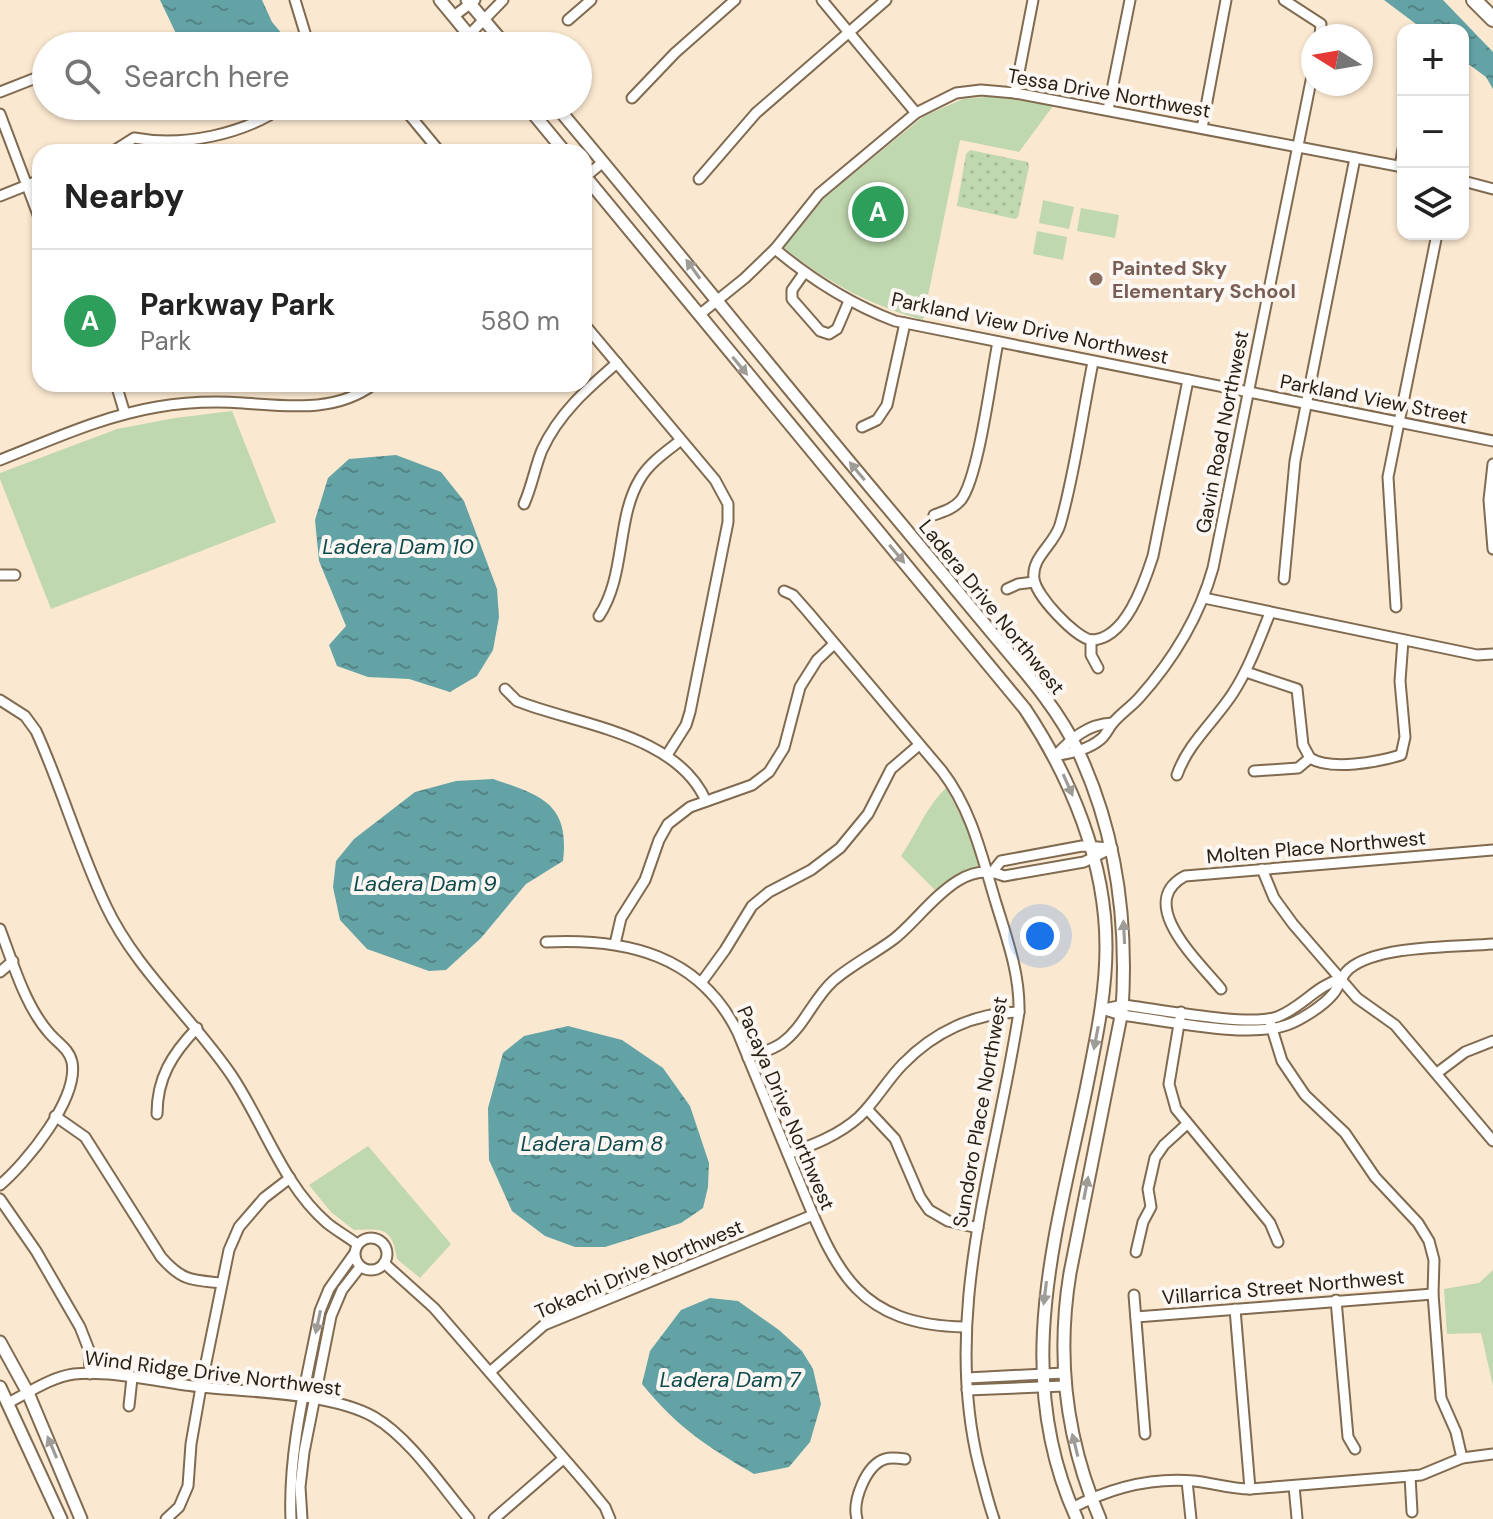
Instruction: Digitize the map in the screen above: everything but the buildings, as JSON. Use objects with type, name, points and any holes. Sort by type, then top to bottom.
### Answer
[{"type":"highway","points":[[1474,0],[1493,19]]},
{"type":"main road","points":[[440,0],[467,32]]},
{"type":"main road","points":[[471,1],[494,32]]},
{"type":"main road","points":[[539,120],[558,144]]},
{"type":"main road","name":"Ladera Drive Northwest","points":[[568,120],[588,144]]},
{"type":"main road","name":"Ladera Drive Northwest","points":[[592,149],[1039,688],[1078,752],[1103,816],[1123,910],[1125,976],[1122,1010],[1066,1295],[1063,1346],[1071,1430],[1100,1519]]},
{"type":"main road","name":"Ladera Drive Northwest","points":[[592,187],[1025,709],[1055,756],[1082,818],[1101,893],[1106,946],[1102,1009],[1047,1276],[1041,1347],[1046,1410],[1056,1462],[1074,1514]]},
{"type":"main road","points":[[0,1342],[28,1393],[81,1519]]},
{"type":"main road","points":[[0,1387],[61,1519]]},
{"type":"street","points":[[295,0],[305,32]]},
{"type":"street","points":[[472,32],[503,0]]},
{"type":"street","points":[[568,20],[591,0]]},
{"type":"street","points":[[632,98],[675,53],[735,0]]},
{"type":"street","points":[[822,0],[916,113]]},
{"type":"street","points":[[699,179],[756,113],[886,0]]},
{"type":"street","points":[[1015,93],[1033,0]]},
{"type":"street","points":[[1108,110],[1130,0]]},
{"type":"street","points":[[1202,128],[1226,0]]},
{"type":"street","points":[[1284,0],[1321,24]]},
{"type":"street","points":[[454,16],[471,1]]},
{"type":"street","points":[[0,92],[32,79]]},
{"type":"street","name":"Tessa Drive Northwest","points":[[699,315],[775,249],[819,194],[916,113],[956,93],[981,90],[1015,93],[1397,166]]},
{"type":"street","name":"Gavin Road Northwest","points":[[1055,756],[1078,752],[1103,739],[1112,723],[1137,701],[1164,670],[1187,634],[1204,598],[1213,568],[1308,96]]},
{"type":"street","points":[[0,114],[32,198]]},
{"type":"street","points":[[125,144],[134,138],[151,141],[204,139],[256,120]]},
{"type":"street","points":[[414,120],[433,144]]},
{"type":"street","points":[[1284,579],[1295,461],[1355,158]]},
{"type":"street","points":[[592,171],[603,162]]},
{"type":"street","points":[[0,196],[32,182]]},
{"type":"street","points":[[1469,183],[1493,189]]},
{"type":"street","points":[[1396,607],[1387,489],[1436,240]]},
{"type":"street","name":"Parkland View Drive Northwest","points":[[775,249],[804,273],[849,301],[905,323],[1249,392]]},
{"type":"street","points":[[804,273],[792,290],[792,299],[820,331],[829,334],[837,329],[849,301]]},
{"type":"street","points":[[862,427],[877,420],[887,405],[905,323]]},
{"type":"street","points":[[592,333],[715,480],[728,504],[728,522],[690,712],[686,725],[667,755]]},
{"type":"street","points":[[934,515],[951,509],[960,501],[971,480],[998,342]]},
{"type":"street","points":[[1093,362],[1062,516],[1053,541],[1038,558],[1034,569],[1034,582],[1039,592],[1076,635],[1091,640],[1106,638],[1113,633],[1138,596],[1145,579],[1153,556],[1188,380]]},
{"type":"street","points":[[592,384],[617,363]]},
{"type":"street","points":[[118,392],[125,414]]},
{"type":"street","points":[[0,460],[125,414],[157,407],[209,402],[304,407],[361,392]]},
{"type":"street","points":[[524,504],[551,432],[583,392]]},
{"type":"street","name":"Parkland View Street","points":[[1249,392],[1493,441]]},
{"type":"street","points":[[599,616],[610,600],[634,490],[647,469],[681,440]]},
{"type":"street","points":[[1493,464],[1489,500],[1493,549]]},
{"type":"street","points":[[0,575],[15,575]]},
{"type":"street","points":[[1007,589],[1034,582]]},
{"type":"street","name":"Sundoro Place Northwest","points":[[784,591],[793,595],[808,612],[960,797],[990,871],[1015,965],[1019,1012],[970,1273],[965,1327],[967,1390],[975,1450],[994,1519]]},
{"type":"street","points":[[1204,598],[1477,655],[1493,654]]},
{"type":"street","points":[[1177,775],[1183,756],[1217,716],[1246,672],[1270,613]]},
{"type":"street","points":[[1091,640],[1091,655],[1098,668]]},
{"type":"street","points":[[1246,672],[1297,689],[1303,745],[1310,758],[1333,764],[1386,760],[1401,755],[1405,737],[1400,681],[1403,640]]},
{"type":"street","points":[[615,944],[617,926],[645,880],[663,833],[680,814],[752,785],[769,772],[784,748],[800,687],[817,660],[834,644]]},
{"type":"street","points":[[505,689],[517,701],[634,740],[667,755],[690,775],[706,801]]},
{"type":"street","points":[[0,700],[25,716],[36,731],[106,907],[136,956],[197,1028],[233,1077],[290,1178],[327,1223],[356,1249],[360,1267]]},
{"type":"street","name":"Gavin Road Northwest","points":[[1055,756],[1071,739],[1096,723],[1112,723]]},
{"type":"street","points":[[701,983],[752,906],[769,892],[811,870],[840,848],[868,814],[891,769],[919,745]]},
{"type":"street","points":[[1254,771],[1298,768],[1310,758]]},
{"type":"street","points":[[748,1058],[788,1038],[830,984],[897,937],[944,890],[967,877],[990,871],[1001,861],[1089,846],[1112,848]]},
{"type":"street","points":[[990,871],[1004,876],[1092,859],[1112,848]]},
{"type":"street","name":"Molten Place Northwest","points":[[1221,989],[1167,919],[1167,897],[1177,880],[1185,876],[1493,850]]},
{"type":"street","points":[[1262,869],[1274,898],[1340,979],[1357,998],[1395,1025],[1493,1141]]},
{"type":"street","points":[[0,929],[32,1006],[49,1033],[69,1052],[72,1063],[69,1086],[39,1144],[18,1170],[0,1185]]},
{"type":"street","name":"Pacaya Drive Northwest","points":[[546,942],[615,944],[663,959],[714,994],[727,1012],[748,1058],[839,1270],[864,1296],[887,1311],[910,1321],[965,1327]]},
{"type":"street","points":[[1102,1009],[1180,1017],[1249,1031],[1270,1024],[1288,1025],[1311,1012],[1334,993],[1340,979],[1351,967],[1369,956],[1493,944]]},
{"type":"street","points":[[0,972],[13,961]]},
{"type":"street","points":[[788,1154],[849,1125],[867,1109],[903,1064],[955,1027],[981,1015],[1019,1012]]},
{"type":"street","points":[[1180,1017],[1169,1084],[1176,1109],[1270,1223],[1278,1242]]},
{"type":"street","points":[[1270,1024],[1282,1061],[1305,1095],[1345,1133],[1375,1177],[1418,1223],[1429,1241],[1434,1260],[1433,1294],[1441,1398],[1456,1432],[1462,1458]]},
{"type":"street","points":[[157,1114],[157,1093],[168,1064],[175,1050],[197,1028]]},
{"type":"street","points":[[1437,1073],[1465,1052],[1493,1041]]},
{"type":"street","points":[[867,1109],[895,1139],[920,1197],[929,1210],[948,1221],[978,1228]]},
{"type":"street","points":[[55,1116],[85,1137],[161,1257],[175,1272],[192,1280],[221,1283]]},
{"type":"street","points":[[1136,1252],[1143,1222],[1151,1207],[1148,1189],[1155,1158],[1187,1124]]},
{"type":"street","points":[[166,1519],[179,1507],[188,1486],[191,1444],[229,1250],[239,1227],[264,1198],[290,1178]]},
{"type":"street","points":[[0,1199],[36,1251],[80,1327],[89,1350],[90,1374]]},
{"type":"street","name":"Tokachi Drive Northwest","points":[[490,1372],[544,1325],[813,1215]]},
{"type":"street","points":[[302,1519],[300,1487],[320,1311],[329,1289],[356,1249],[369,1237],[381,1241],[387,1250],[384,1263],[375,1269],[360,1267]]},
{"type":"street","points":[[384,1263],[418,1291],[490,1372],[605,1507],[610,1519]]},
{"type":"street","points":[[291,1519],[290,1487],[331,1316],[342,1290],[360,1267]]},
{"type":"street","name":"Villarrica Street Northwest","points":[[1136,1317],[1433,1294]]},
{"type":"street","points":[[1134,1295],[1145,1434]]},
{"type":"street","points":[[1336,1300],[1348,1437],[1355,1449]]},
{"type":"street","points":[[1235,1309],[1250,1489]]},
{"type":"street","name":"Wind Ridge Drive Northwest","points":[[8,1403],[59,1377],[90,1374],[355,1408],[385,1425],[402,1440],[469,1519]]},
{"type":"street","points":[[129,1406],[132,1378]]},
{"type":"street","points":[[967,1378],[1064,1379]]},
{"type":"street","points":[[967,1390],[1044,1380]]},
{"type":"street","points":[[1074,1514],[1091,1498],[1121,1486],[1187,1481],[1235,1489],[1294,1486],[1421,1475],[1462,1458],[1493,1454]]},
{"type":"street","points":[[857,1519],[857,1493],[877,1463],[888,1458],[905,1459]]},
{"type":"street","points":[[494,1519],[563,1459]]},
{"type":"street","points":[[1410,1476],[1412,1512]]},
{"type":"street","points":[[1187,1481],[1191,1519]]},
{"type":"street","points":[[1294,1486],[1297,1518]]},
{"type":"green space","points":[[996,96],[1053,106],[1019,152],[960,140],[923,320],[849,291],[783,247],[825,197],[924,116],[963,99]]},
{"type":"green space","points":[[970,150],[1028,162],[1018,217],[1015,219],[957,206],[966,154]]},
{"type":"green space","points":[[1043,200],[1074,207],[1069,229],[1039,223]]},
{"type":"green space","points":[[1081,208],[1119,215],[1115,238],[1077,231]]},
{"type":"green space","points":[[1037,231],[1067,237],[1063,260],[1033,254]]},
{"type":"green space","points":[[232,411],[276,522],[51,609],[0,473],[117,429]]},
{"type":"green space","points":[[946,788],[968,829],[978,865],[935,890],[901,856],[927,812]]},
{"type":"green space","points":[[368,1146],[451,1244],[420,1278],[397,1259],[389,1235],[379,1230],[354,1230],[331,1212],[309,1185]]},
{"type":"green space","points":[[1493,1270],[1493,1386],[1481,1333],[1447,1334],[1444,1289],[1479,1283]]},
{"type":"water","points":[[160,0],[262,0],[280,32],[175,32]]},
{"type":"water","points":[[1384,0],[1443,0],[1466,24],[1416,24]]},
{"type":"water","points":[[1469,27],[1493,52],[1493,89],[1486,77],[1469,64]]},
{"type":"water","name":"Ladera Dam 10","points":[[396,455],[441,472],[464,501],[497,589],[499,617],[493,650],[477,676],[450,692],[409,679],[368,677],[337,666],[329,645],[346,626],[319,561],[315,520],[328,478],[349,459]]},
{"type":"water","name":"Ladera Dam 9","points":[[493,779],[525,790],[548,804],[562,826],[563,861],[526,884],[481,938],[446,970],[429,971],[367,949],[340,920],[333,887],[336,861],[354,839],[415,792],[456,781]]},
{"type":"water","name":"Ladera Dam 8","points":[[568,1026],[622,1040],[663,1068],[690,1106],[709,1163],[708,1187],[703,1208],[681,1223],[605,1247],[575,1247],[545,1236],[512,1211],[489,1160],[488,1108],[503,1053],[524,1036]]},
{"type":"water","name":"Ladera Dam 7","points":[[710,1298],[738,1301],[779,1330],[802,1351],[813,1369],[821,1404],[810,1442],[789,1467],[754,1474],[694,1435],[668,1413],[642,1384],[650,1351],[681,1310]]},
{"type":"place","name":"Parkway Park","points":[[878,212]]},
{"type":"place","name":"Painted Sky Elementary School","points":[[1096,279]]}]
